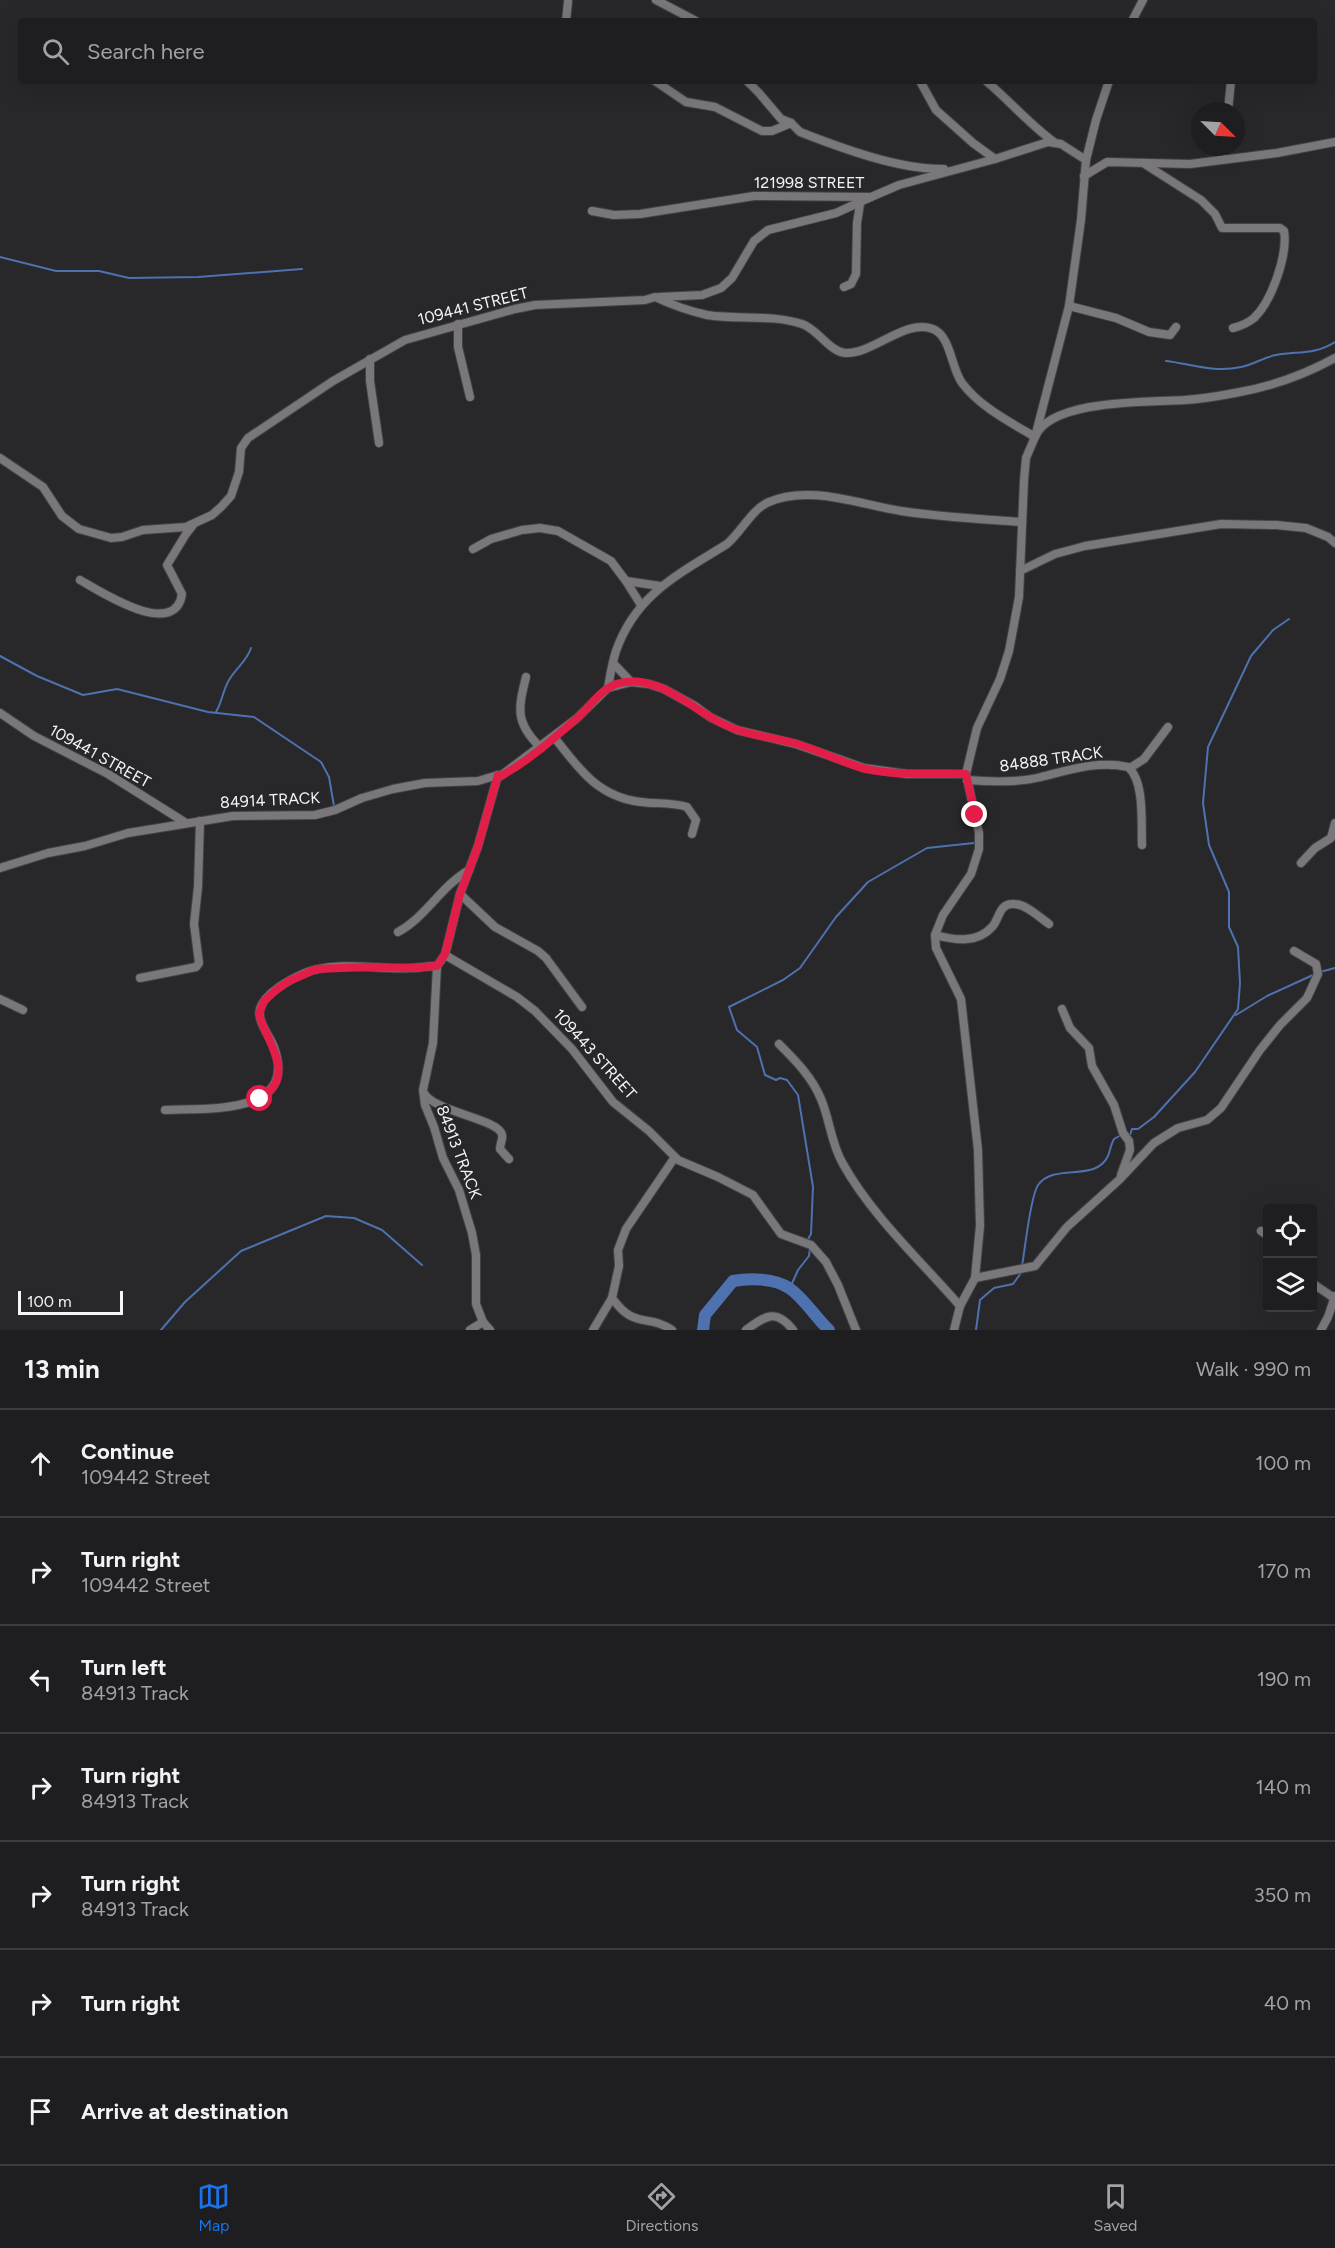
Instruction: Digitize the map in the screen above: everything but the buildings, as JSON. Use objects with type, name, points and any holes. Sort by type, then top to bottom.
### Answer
[{"type":"street","points":[[656,0],[690,18]]},
{"type":"street","points":[[1133,18],[1141,1]]},
{"type":"street","points":[[566,18],[568,2]]},
{"type":"street","points":[[659,84],[686,102],[715,107],[762,131],[772,131],[791,123]]},
{"type":"street","points":[[750,84],[781,119],[791,123],[800,132],[885,161],[928,170],[960,169]]},
{"type":"street","points":[[922,84],[936,110],[995,159]]},
{"type":"street","points":[[989,84],[1018,109],[1037,130],[1054,142],[1070,148],[1086,160]]},
{"type":"street","points":[[1035,437],[1069,306],[1081,220],[1086,160],[1095,120],[1108,84]]},
{"type":"street","points":[[1229,102],[1231,84]]},
{"type":"street","name":"121998 STREET","points":[[592,211],[614,215],[640,214],[754,196],[871,197],[899,185],[995,159],[1042,143],[1054,142]]},
{"type":"street","points":[[1084,176],[1107,162],[1125,161],[1174,165],[1277,153],[1335,142]]},
{"type":"street","points":[[1143,163],[1168,177],[1207,205],[1222,228],[1280,228],[1284,231],[1284,252],[1276,281],[1257,314],[1244,325],[1233,328]]},
{"type":"street","points":[[655,297],[702,295],[721,288],[732,278],[754,241],[768,230],[836,213],[871,197]]},
{"type":"street","points":[[844,287],[851,284],[856,274],[857,223],[860,204]]},
{"type":"street","name":"109441 STREET","points":[[0,458],[43,487],[65,520],[80,530],[97,536],[122,537],[143,530],[178,529],[194,525],[221,507],[231,496],[239,472],[241,448],[248,438],[297,404],[405,340],[535,305],[617,302],[655,297],[674,306],[708,315],[797,323],[811,328],[843,353],[858,351],[920,327],[936,330],[942,336],[956,374],[966,388],[1003,418],[1035,437]]},
{"type":"street","points":[[1069,306],[1116,318],[1159,335],[1170,335],[1176,327]]},
{"type":"street","points":[[458,324],[458,347],[470,397]]},
{"type":"street","points":[[954,1330],[960,1306],[975,1278],[980,1226],[979,1160],[968,1045],[961,999],[936,948],[935,935],[943,915],[971,873],[979,849],[979,833],[967,777],[977,728],[1000,679],[1010,651],[1020,571],[1026,458],[1038,429],[1051,420],[1080,410],[1133,401],[1188,400],[1235,394],[1313,371],[1335,358]]},
{"type":"street","points":[[370,359],[370,381],[379,443]]},
{"type":"street","points":[[608,688],[613,663],[621,641],[640,606],[660,586],[737,536],[764,505],[780,499],[812,496],[836,497],[901,511],[1021,522]]},
{"type":"street","points":[[1020,571],[1055,554],[1085,546],[1221,524],[1306,528],[1322,534],[1335,543]]},
{"type":"street","points":[[80,580],[111,597],[147,612],[170,614],[179,606],[182,594],[167,565],[194,525]]},
{"type":"street","points":[[473,549],[503,535],[540,528],[552,529],[606,557],[616,566],[640,606]]},
{"type":"street","points":[[626,581],[660,586]]},
{"type":"street","points":[[613,663],[631,682]]},
{"type":"street","points":[[526,677],[519,712],[522,725],[541,748]]},
{"type":"street","points":[[502,775],[541,748],[608,688],[631,682],[664,689],[710,717],[737,730],[796,744],[864,768],[907,774],[967,777]]},
{"type":"street","name":"109441 STREET","points":[[0,713],[34,736],[108,774],[186,823]]},
{"type":"street","points":[[1142,845],[1138,783],[1130,768],[1144,759],[1168,727]]},
{"type":"street","points":[[554,737],[594,784],[613,796],[632,801],[687,807],[696,820],[692,834]]},
{"type":"street","name":"84888 TRACK","points":[[967,777],[1020,781],[1061,771],[1104,765],[1130,768]]},
{"type":"street","name":"84914 TRACK","points":[[0,868],[48,853],[85,846],[128,833],[233,816],[315,815],[393,789],[425,783],[478,781],[502,775]]},
{"type":"street","name":"84913 TRACK","points":[[490,1330],[483,1322],[476,1304],[476,1255],[472,1233],[459,1190],[443,1158],[423,1096],[432,1042],[437,966],[445,954],[460,894],[502,775]]},
{"type":"street","points":[[140,978],[196,967],[199,963],[195,924],[200,820]]},
{"type":"street","points":[[1301,862],[1315,848],[1330,838],[1335,824]]},
{"type":"street","points":[[398,932],[421,915],[456,878],[469,870]]},
{"type":"street","points":[[460,894],[495,927],[538,951],[546,958],[582,1007]]},
{"type":"street","points":[[935,935],[959,940],[973,939],[990,930],[1004,907],[1012,903],[1049,924]]},
{"type":"street","points":[[975,1278],[1035,1266],[1067,1227],[1162,1136],[1178,1128],[1207,1120],[1227,1101],[1260,1050],[1280,1025],[1307,998],[1318,974],[1316,964],[1294,951]]},
{"type":"street","name":"109443 STREET","points":[[445,954],[517,997],[535,1011],[572,1049],[613,1102],[649,1131],[675,1158],[753,1196],[781,1234],[807,1243],[817,1250],[838,1285],[856,1330]]},
{"type":"street","points":[[165,1110],[226,1107],[260,1099],[268,1094],[276,1081],[277,1055],[261,1021],[260,1010],[268,997],[289,981],[316,969],[437,966]]},
{"type":"street","points":[[0,999],[23,1010]]},
{"type":"street","points":[[1062,1009],[1070,1028],[1087,1045],[1092,1066],[1114,1105],[1123,1133],[1129,1141],[1130,1150],[1119,1179]]},
{"type":"street","points":[[779,1044],[799,1064],[822,1100],[841,1162],[860,1192],[960,1306]]},
{"type":"street","points":[[424,1083],[424,1095],[433,1103],[485,1122],[500,1130],[502,1134],[500,1149],[509,1159]]},
{"type":"street","points":[[594,1330],[612,1298],[619,1266],[618,1250],[621,1240],[633,1216],[675,1158]]},
{"type":"street","points":[[1317,1286],[1335,1297],[1321,1330]]},
{"type":"street","points":[[612,1298],[629,1316],[663,1325],[672,1330]]},
{"type":"street","points":[[746,1330],[763,1318],[774,1316],[786,1322],[793,1330]]},
{"type":"street","points":[[470,1330],[483,1322]]},
{"type":"waterway","points":[[0,257],[56,271],[99,271],[129,278],[198,277],[302,269]]},
{"type":"waterway","points":[[1166,361],[1212,369],[1231,369],[1276,355],[1313,351],[1335,342]]},
{"type":"waterway","points":[[1130,1135],[1132,1129],[1138,1129],[1154,1117],[1195,1072],[1238,1009],[1240,983],[1238,947],[1229,927],[1229,892],[1209,845],[1203,803],[1208,747],[1251,656],[1273,630],[1289,619]]},
{"type":"waterway","points":[[216,712],[229,680],[247,657],[251,648]]},
{"type":"waterway","points":[[0,656],[37,676],[83,695],[117,689],[208,712],[254,717],[321,762],[329,777],[334,806]]},
{"type":"waterway","points":[[808,1239],[811,1234],[813,1187],[798,1095],[787,1080],[780,1078],[776,1080],[765,1075],[757,1047],[737,1030],[729,1007],[783,980],[800,968],[836,917],[868,882],[927,848],[974,843]]},
{"type":"waterway","points":[[1320,972],[1335,968]]},
{"type":"waterway","points":[[1236,1015],[1267,996],[1313,975]]},
{"type":"waterway","points":[[1022,1266],[1030,1212],[1038,1185],[1045,1178],[1054,1175],[1094,1169],[1102,1164],[1108,1156],[1114,1139],[1121,1135]]},
{"type":"waterway","points":[[161,1330],[185,1302],[241,1251],[326,1216],[354,1218],[382,1230],[422,1265]]},
{"type":"waterway","points":[[790,1288],[798,1270],[809,1256],[810,1247]]},
{"type":"waterway","points":[[976,1330],[980,1300],[994,1288],[1013,1284],[1021,1273]]},
{"type":"waterway","points":[[703,1330],[705,1315],[733,1281],[747,1279],[777,1282],[789,1288],[829,1330]]},
{"type":"route","points":[[260,1099],[272,1089],[278,1076],[277,1055],[259,1014],[264,1001],[289,981],[316,969],[437,966],[445,954],[460,894],[483,831],[498,775],[499,777],[506,774],[541,748],[608,688],[616,684],[631,682],[664,689],[724,725],[796,744],[864,768],[907,774],[966,774],[975,815]]}]
